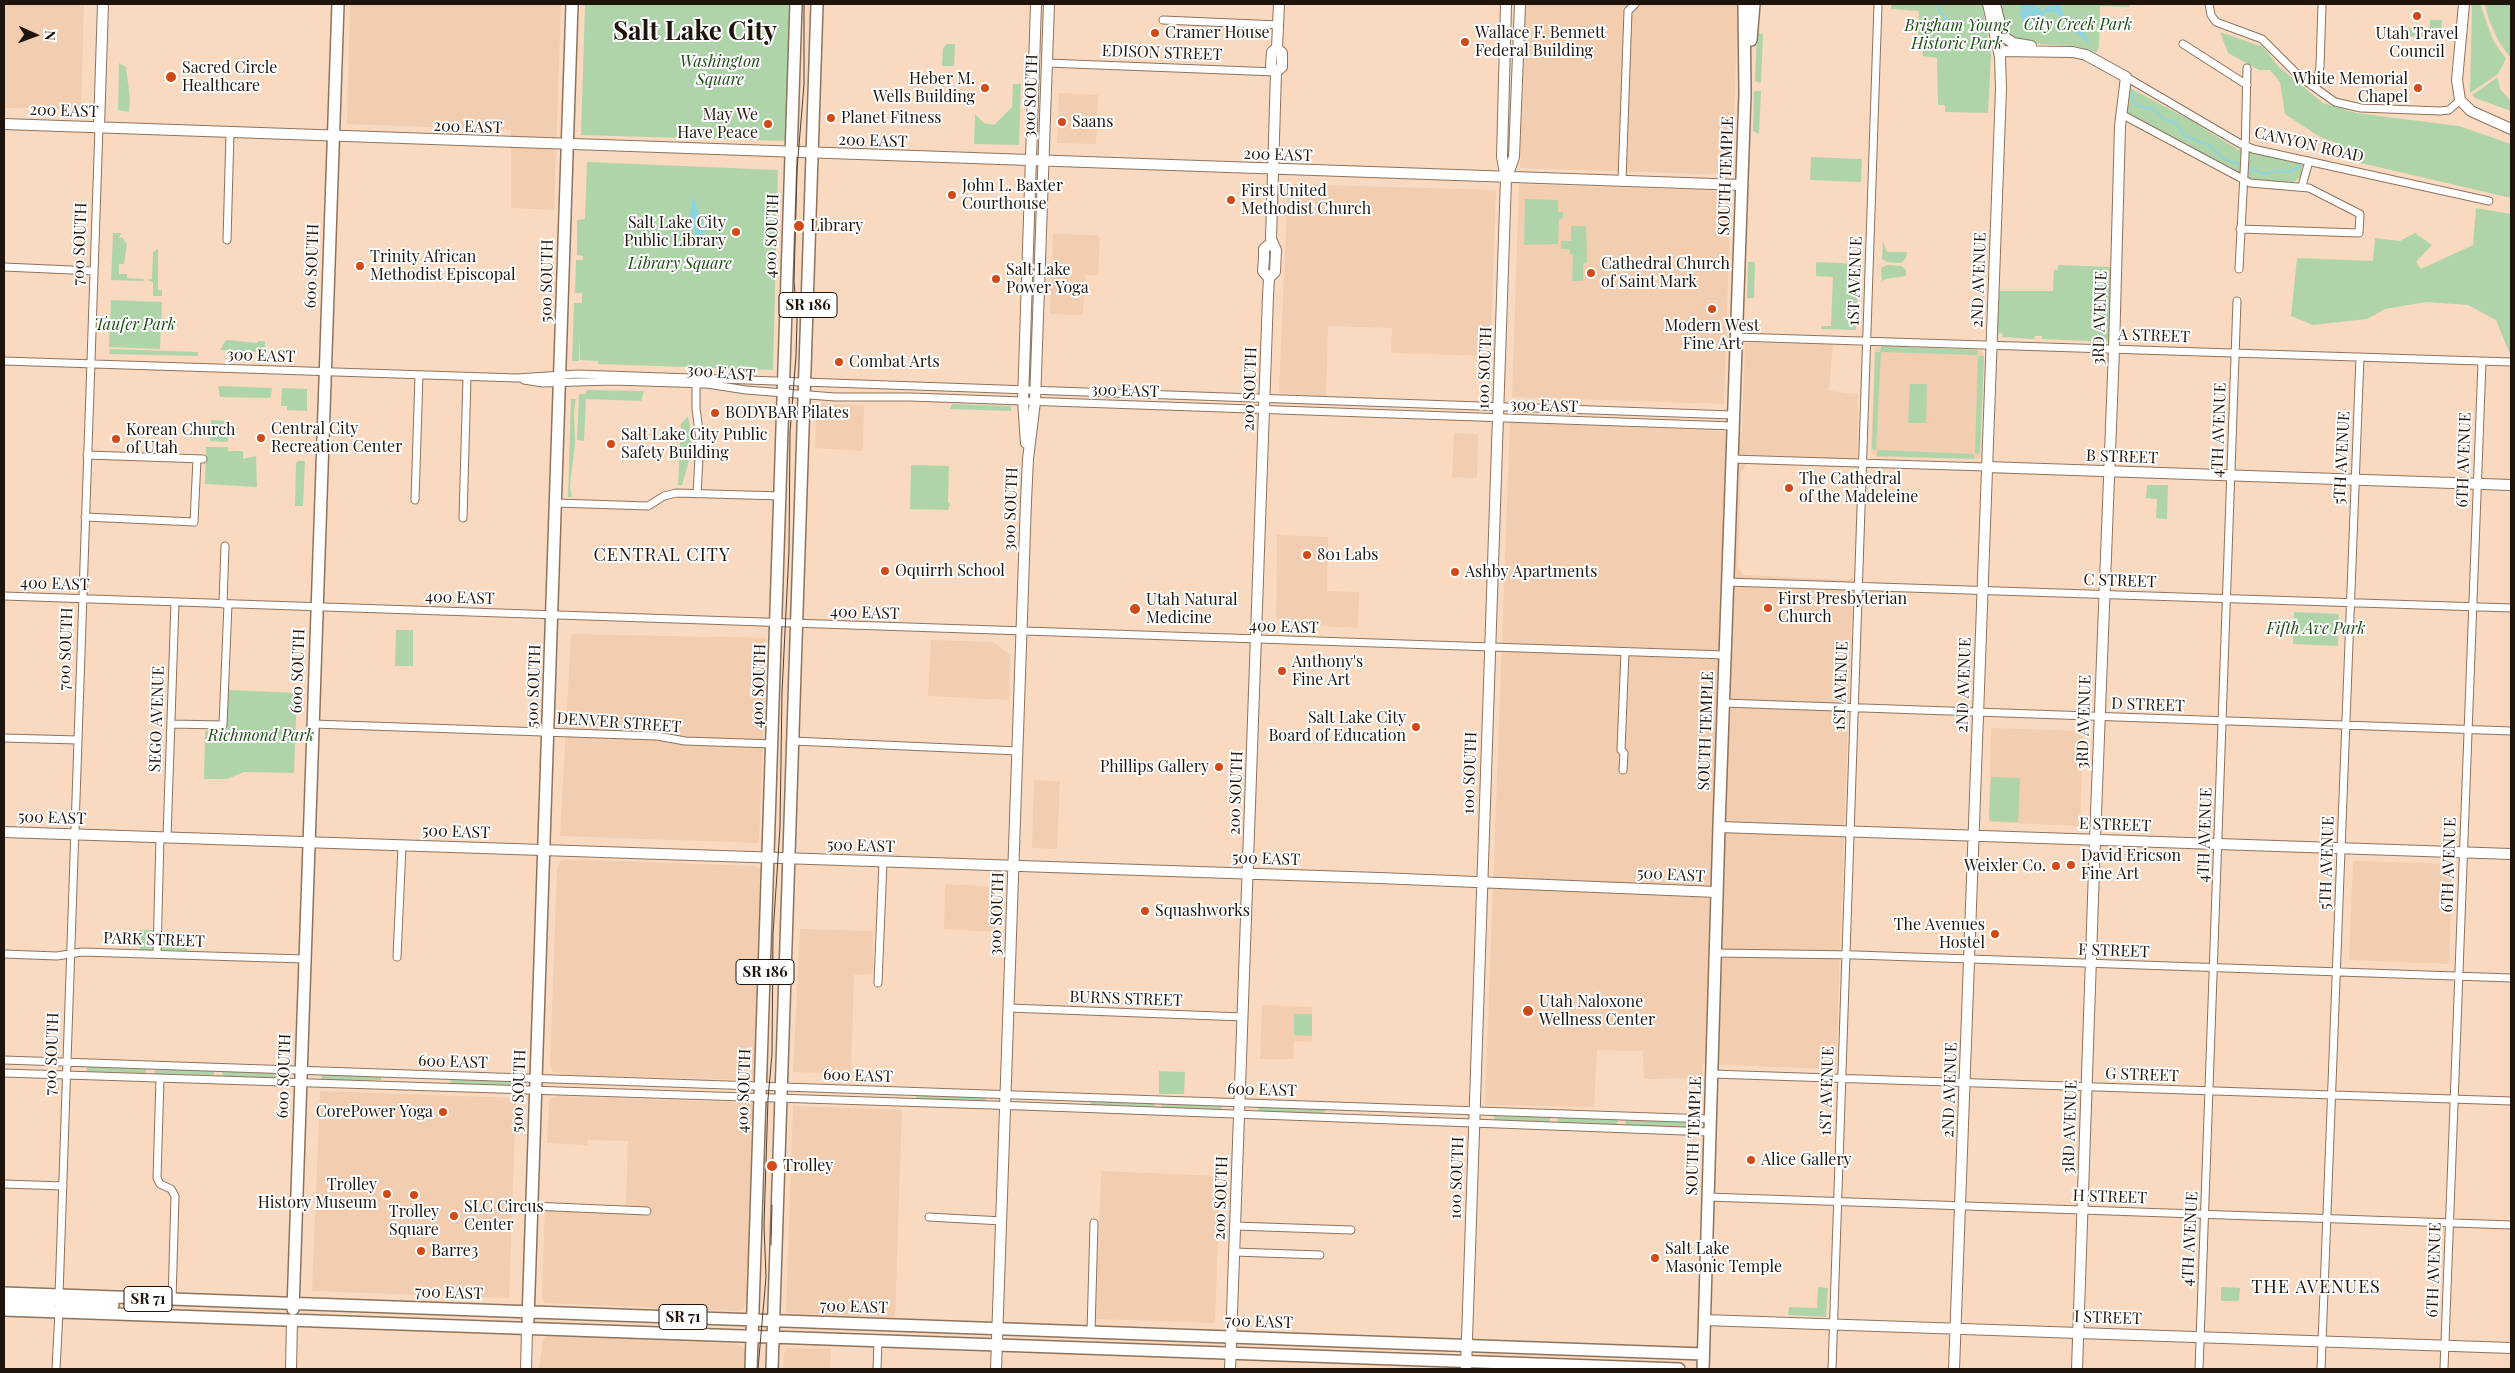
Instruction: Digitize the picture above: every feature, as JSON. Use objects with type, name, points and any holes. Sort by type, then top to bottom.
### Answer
[{"type":"main road","name":"600 SOUTH","points":[[292,1320],[338,4]]},
{"type":"main road","name":"500 SOUTH","points":[[528,1329],[572,4]]},
{"type":"main road","name":"400 SOUTH","points":[[751,1369],[796,4]]},
{"type":"main road","name":"SR 186","points":[[772,1369],[817,4]]},
{"type":"main road","name":"SOUTH TEMPLE","points":[[1703,1369],[1723,703],[1745,94],[1744,4]]},
{"type":"main road","name":"SOUTH TEMPLE","points":[[1745,94],[1754,4]]},
{"type":"main road","name":"700 EAST","points":[[4,1293],[1703,1354]]},
{"type":"main road","points":[[4,1301],[44,1302],[52,1301],[59,1295]]},
{"type":"main road","points":[[59,1312],[61,1306],[70,1303],[140,1306],[172,1300]]},
{"type":"main road","name":"700 EAST","points":[[4,1310],[773,1338],[1231,1352],[1466,1365],[1679,1369]]},
{"type":"street","name":"700 SOUTH","points":[[59,1295],[103,4]]},
{"type":"street","name":"300 SOUTH","points":[[1028,459],[1023,396],[1029,161],[1036,4]]},
{"type":"street","name":"300 SOUTH","points":[[996,1369],[1028,459],[1036,396],[1049,4]]},
{"type":"street","name":"200 SOUTH","points":[[1230,1369],[1269,278],[1275,269],[1276,250],[1270,243],[1276,72],[1282,67],[1282,53],[1277,48],[1279,4]]},
{"type":"street","name":"100 SOUTH","points":[[1466,1365],[1506,178],[1502,157],[1506,4]]},
{"type":"street","name":"100 SOUTH","points":[[1506,178],[1514,157],[1520,4]]},
{"type":"street","points":[[1622,181],[1628,11],[1635,4]]},
{"type":"street","name":"1ST AVENUE","points":[[1832,1369],[1878,4]]},
{"type":"street","name":"2ND AVENUE","points":[[1954,1369],[2001,88],[1998,51],[1988,4]]},
{"type":"street","name":"CANYON ROAD","points":[[1994,4],[2002,32],[2006,39],[2018,45],[2036,46],[2054,52]]},
{"type":"street","points":[[2208,4],[2211,15],[2216,22],[2262,39],[2312,86],[2335,102],[2361,108],[2444,111],[2449,110],[2460,100]]},
{"type":"street","points":[[2312,86],[2320,68],[2322,4]]},
{"type":"street","points":[[2457,4],[2456,30],[2459,46],[2458,92],[2460,100],[2471,111],[2494,120],[2511,130]]},
{"type":"street","points":[[2459,46],[2463,30],[2464,4]]},
{"type":"street","points":[[1163,20],[1278,25]]},
{"type":"street","points":[[1035,34],[1048,33]]},
{"type":"street","points":[[2184,44],[2247,85]]},
{"type":"street","name":"CANYON ROAD","points":[[1998,51],[2054,52],[2086,55],[2246,146],[2489,201]]},
{"type":"street","name":"EDISON STREET","points":[[1047,64],[1276,72]]},
{"type":"street","points":[[2239,269],[2242,180],[2246,146],[2247,68]]},
{"type":"street","name":"3RD AVENUE","points":[[2077,1369],[2094,840],[2110,471],[2122,114],[2126,77]]},
{"type":"street","points":[[2122,114],[2242,180],[2252,184],[2302,186],[2360,214],[2359,234],[2240,229]]},
{"type":"street","points":[[2494,120],[2511,123]]},
{"type":"street","name":"200 EAST","points":[[4,124],[812,154],[1741,185]]},
{"type":"street","points":[[227,240],[230,133]]},
{"type":"street","points":[[2302,186],[2309,161]]},
{"type":"street","points":[[4,267],[94,271]]},
{"type":"street","name":"4TH AVENUE","points":[[2199,1369],[2237,301]]},
{"type":"street","name":"A STREET","points":[[1736,336],[2511,362]]},
{"type":"street","name":"5TH AVENUE","points":[[2321,1369],[2360,357]]},
{"type":"street","name":"300 EAST","points":[[4,361],[517,378],[540,383],[560,378],[784,387],[805,382],[1023,396],[1265,404]]},
{"type":"street","name":"6TH AVENUE","points":[[2444,1369],[2482,362]]},
{"type":"street","points":[[415,500],[419,375]]},
{"type":"street","points":[[463,518],[467,377]]},
{"type":"street","name":"300 EAST","points":[[560,378],[784,387],[804,395],[1036,396],[1733,421]]},
{"type":"street","points":[[696,383],[696,408],[700,440],[697,494]]},
{"type":"street","name":"300 EAST","points":[[1499,412],[1733,421]]},
{"type":"street","points":[[86,517],[194,522],[200,459],[88,455]]},
{"type":"street","name":"B STREET","points":[[1732,459],[2511,485]]},
{"type":"street","points":[[556,504],[648,506],[670,494],[781,496]]},
{"type":"street","points":[[171,724],[223,725],[226,604],[225,546]]},
{"type":"street","name":"C STREET","points":[[1727,582],[2511,608]]},
{"type":"street","name":"400 EAST","points":[[4,596],[1725,656]]},
{"type":"street","name":"SEGO AVENUE","points":[[157,954],[171,724],[175,602]]},
{"type":"street","points":[[1623,770],[1624,753],[1621,750],[1625,652]]},
{"type":"street","name":"D STREET","points":[[1723,703],[2511,731]]},
{"type":"street","name":"DENVER STREET","points":[[313,724],[657,736],[685,741],[773,744]]},
{"type":"street","points":[[4,738],[78,740]]},
{"type":"street","points":[[793,741],[1018,751]]},
{"type":"street","name":"E STREET","points":[[1719,827],[2511,854]]},
{"type":"street","name":"500 EAST","points":[[4,832],[1482,882],[1717,892]]},
{"type":"street","points":[[397,957],[402,846]]},
{"type":"street","points":[[878,983],[883,862]]},
{"type":"street","name":"PARK STREET","points":[[4,954],[57,956],[82,952],[304,959]]},
{"type":"street","name":"F STREET","points":[[1716,953],[1846,955],[2511,978]]},
{"type":"street","name":"BURNS STREET","points":[[1009,1008],[1243,1017]]},
{"type":"street","name":"600 EAST","points":[[4,1060],[440,1076],[602,1093],[651,1095],[908,1103],[1087,1098],[1710,1119]]},
{"type":"street","name":"600 EAST","points":[[4,1073],[440,1088],[536,1085],[602,1080],[908,1092],[1087,1109],[1710,1132]]},
{"type":"street","points":[[385,1086],[386,1074]]},
{"type":"street","name":"G STREET","points":[[1712,1074],[2511,1101]]},
{"type":"street","points":[[440,1076],[440,1088]]},
{"type":"street","points":[[160,1079],[157,1178],[160,1184],[171,1189],[175,1196],[172,1300]]},
{"type":"street","points":[[602,1080],[602,1093]]},
{"type":"street","points":[[651,1082],[651,1095]]},
{"type":"street","points":[[703,1084],[703,1096]]},
{"type":"street","points":[[847,1090],[847,1101]]},
{"type":"street","points":[[908,1092],[908,1103]]},
{"type":"street","points":[[1087,1098],[1087,1109]]},
{"type":"street","points":[[1157,1111],[1158,1100]]},
{"type":"street","points":[[1328,1106],[1328,1118]]},
{"type":"street","points":[[1347,1107],[1347,1119]]},
{"type":"street","points":[[1393,1121],[1394,1109]]},
{"type":"street","points":[[1420,1110],[1420,1122]]},
{"type":"street","points":[[1553,1126],[1554,1114]]},
{"type":"street","points":[[1622,1116],[1622,1129]]},
{"type":"street","points":[[4,1184],[63,1186]]},
{"type":"street","name":"H STREET","points":[[1708,1197],[2511,1225]]},
{"type":"street","points":[[532,1206],[647,1211]]},
{"type":"street","points":[[929,1217],[1002,1220]]},
{"type":"street","points":[[1091,1332],[1094,1223]]},
{"type":"street","points":[[1235,1226],[1351,1230]]},
{"type":"street","points":[[1234,1252],[1320,1255]]},
{"type":"street","points":[[56,1369],[59,1312]]},
{"type":"street","name":"600 SOUTH","points":[[291,1369],[292,1320]]},
{"type":"street","name":"I STREET","points":[[1704,1320],[2511,1348]]},
{"type":"street","name":"500 SOUTH","points":[[526,1369],[528,1329]]},
{"type":"street","points":[[877,1369],[878,1340]]},
{"type":"shaded area","points":[[4,4],[84,4],[81,109],[4,108]]},
{"type":"shaded area","points":[[350,4],[561,4],[554,210],[511,208],[511,130],[347,124]]},
{"type":"shaded area","points":[[1525,4],[1738,4],[1732,175],[1520,168]]},
{"type":"shaded area","points":[[1059,93],[1098,95],[1096,144],[1057,143]]},
{"type":"shaded area","points":[[1288,184],[1496,190],[1490,356],[1391,353],[1392,328],[1328,326],[1326,396],[1279,393]]},
{"type":"shaded area","points":[[1519,184],[1731,191],[1724,404],[1512,397]]},
{"type":"shaded area","points":[[1053,234],[1096,235],[1100,238],[1098,275],[1085,275],[1083,315],[1050,314]]},
{"type":"shaded area","points":[[1745,343],[1833,344],[1829,391],[1858,394],[1857,470],[1854,467],[1747,464],[1741,471],[1738,568],[1744,575],[1850,580],[1853,577],[1836,1064],[1829,1069],[1702,1064],[1703,1078],[1644,1079],[1643,1051],[1597,1050],[1594,1107],[1485,1105],[1510,422],[1742,432]]},
{"type":"shaded area","points":[[1875,347],[1982,351],[1984,357],[1980,455],[1978,459],[1877,457],[1873,454],[1871,450]]},
{"type":"shaded area","points":[[817,403],[864,405],[863,451],[815,448]]},
{"type":"shaded area","points":[[1454,433],[1478,434],[1477,478],[1452,477]]},
{"type":"shaded area","points":[[1277,535],[1328,537],[1327,591],[1359,592],[1358,628],[1280,624],[1276,617]]},
{"type":"shaded area","points":[[571,634],[767,638],[759,843],[560,836]]},
{"type":"shaded area","points":[[931,640],[993,642],[999,646],[1010,655],[1009,700],[928,696]]},
{"type":"shaded area","points":[[1991,728],[2083,731],[2080,826],[1989,822]]},
{"type":"shaded area","points":[[1034,780],[1060,781],[1057,849],[1032,848]]},
{"type":"shaded area","points":[[566,859],[755,866],[761,869],[756,1072],[753,1080],[569,1075],[553,1072],[550,1067],[557,869],[560,861]]},
{"type":"shaded area","points":[[2353,861],[2452,864],[2449,964],[2349,960]]},
{"type":"shaded area","points":[[945,884],[997,887],[996,932],[944,929]]},
{"type":"shaded area","points":[[800,929],[873,931],[873,974],[854,975],[851,1074],[793,1072]]},
{"type":"shaded area","points":[[1262,1005],[1312,1007],[1312,1042],[1294,1041],[1293,1059],[1260,1059]]},
{"type":"shaded area","name":"Trolley Square","points":[[320,1091],[516,1098],[509,1298],[312,1291]]},
{"type":"shaded area","points":[[558,1096],[748,1103],[752,1105],[754,1111],[750,1265],[747,1274],[746,1304],[743,1309],[737,1311],[545,1303],[542,1298],[545,1204],[626,1206],[628,1141],[588,1140],[587,1145],[547,1143],[549,1102],[551,1098]]},
{"type":"shaded area","points":[[793,1106],[902,1110],[895,1317],[786,1313]]},
{"type":"shaded area","points":[[1101,1171],[1220,1176],[1215,1323],[1096,1319]]},
{"type":"shaded area","points":[[548,1335],[738,1344],[746,1350],[746,1369],[539,1369],[543,1340]]},
{"type":"shaded area","points":[[788,1348],[831,1349],[830,1369],[783,1369],[784,1352]]},
{"type":"green space","name":"Washington Square","points":[[585,4],[791,4],[786,141],[581,135]]},
{"type":"green space","name":"Brigham Young Historic Park","points":[[1891,4],[1982,4],[1991,55],[1988,113],[1945,112],[1945,105],[1938,105],[1937,58],[1923,56],[1921,41],[1918,40],[1919,11],[1891,9]]},
{"type":"green space","name":"City Creek Park","points":[[1999,4],[2129,4],[2129,7],[2100,6],[2099,47],[2096,53],[2077,46],[2020,43],[2007,35]]},
{"type":"green space","points":[[2472,4],[2480,4],[2493,40],[2506,59],[2498,74],[2470,93]]},
{"type":"green space","points":[[2485,4],[2511,4],[2511,56],[2509,56],[2498,40],[2489,20]]},
{"type":"green space","points":[[2430,20],[2442,20],[2441,40],[2437,37],[2406,36],[2404,33],[2404,28],[2429,29]]},
{"type":"green space","points":[[2220,32],[2263,47],[2279,67],[2323,103],[2356,113],[2459,126],[2511,144],[2511,198],[2339,158],[2336,143],[2320,137],[2285,114],[2280,82],[2270,70],[2259,70],[2228,53]]},
{"type":"green space","points":[[1757,33],[1763,34],[1761,83],[1755,81]]},
{"type":"green space","points":[[947,44],[955,44],[954,66],[942,66],[943,48]]},
{"type":"green space","points":[[119,63],[126,67],[130,99],[129,112],[118,110]]},
{"type":"green space","points":[[2498,77],[2500,89],[2511,101],[2511,111],[2475,98],[2472,95]]},
{"type":"green space","points":[[1013,84],[1021,84],[1019,145],[974,144],[975,114],[984,123],[994,125],[1012,107]]},
{"type":"green space","points":[[2130,88],[2192,121],[2237,149],[2303,164],[2301,176],[2294,182],[2254,181],[2229,169],[2129,114],[2127,111]]},
{"type":"green space","points":[[1754,91],[1761,91],[1759,134],[1753,131]]},
{"type":"green space","points":[[1811,157],[1862,159],[1861,182],[1810,180]]},
{"type":"green space","name":"Library Square","points":[[587,162],[778,170],[773,370],[598,364],[598,361],[580,360],[580,334],[579,361],[572,361],[574,303],[582,303],[582,293],[575,293],[576,260],[583,260],[583,256],[577,255],[577,220],[585,219]]},
{"type":"green space","points":[[1525,199],[1558,200],[1558,212],[1563,212],[1563,218],[1559,219],[1558,244],[1524,245]]},
{"type":"green space","points":[[2476,208],[2511,214],[2511,353],[2496,320],[2468,305],[2426,302],[2385,309],[2367,319],[2313,325],[2291,316],[2297,258],[2373,261],[2375,238],[2400,241],[2415,233],[2432,245],[2416,262],[2421,269],[2473,245]]},
{"type":"green space","points":[[1571,226],[1586,226],[1587,262],[1583,264],[1583,281],[1572,281],[1573,255],[1570,254],[1570,249],[1561,249],[1561,241],[1571,241]]},
{"type":"green space","points":[[113,233],[121,233],[119,238],[122,237],[127,244],[124,264],[119,264],[119,274],[127,274],[127,278],[144,279],[144,281],[111,280]]},
{"type":"green space","points":[[1883,241],[1887,252],[1907,252],[1906,258],[1901,263],[1887,262],[1882,259]]},
{"type":"green space","points":[[158,249],[158,290],[162,290],[162,296],[153,296],[153,282],[147,280],[152,279],[153,252]]},
{"type":"green space","points":[[1748,262],[1755,262],[1754,298],[1747,298]]},
{"type":"green space","points":[[1816,262],[1858,264],[1856,330],[1821,329],[1821,326],[1831,326],[1833,277],[1816,276]]},
{"type":"green space","points":[[1887,265],[1902,266],[1906,270],[1906,276],[1886,279],[1882,281],[1882,285],[1881,268]]},
{"type":"green space","points":[[2058,265],[2111,267],[2109,340],[2107,342],[2042,339],[2042,336],[2035,336],[2034,339],[2002,337],[2001,333],[1998,334],[1999,291],[2053,291],[2054,270],[2058,270]]},
{"type":"green space","name":"Taufer Park","points":[[111,300],[162,302],[160,349],[109,347]]},
{"type":"green space","points":[[226,340],[258,343],[258,341],[265,341],[265,349],[262,352],[220,350]]},
{"type":"green space","points":[[1881,346],[1978,350],[1977,355],[1881,352],[1876,450],[1872,449],[1875,352],[1880,352]]},
{"type":"green space","points":[[110,349],[198,352],[198,356],[109,354]]},
{"type":"green space","points":[[1978,356],[1984,356],[1980,454],[1975,453]]},
{"type":"green space","points":[[1910,384],[1927,384],[1926,423],[1908,423]]},
{"type":"green space","points":[[218,386],[272,388],[270,398],[220,397]]},
{"type":"green space","points":[[282,388],[307,389],[307,411],[287,410],[287,406],[281,406]]},
{"type":"green space","points":[[587,390],[644,391],[641,401],[586,399],[584,441],[577,440],[579,394],[585,394]]},
{"type":"green space","points":[[571,399],[576,399],[574,411],[575,444],[570,486],[572,497],[568,497]]},
{"type":"green space","points":[[952,404],[1011,406],[1011,411],[950,409]]},
{"type":"green space","points":[[688,416],[692,440],[691,454],[682,485],[678,485],[681,424]]},
{"type":"green space","points":[[211,420],[229,421],[228,442],[210,441]]},
{"type":"green space","points":[[206,447],[228,447],[228,451],[243,451],[243,459],[256,456],[257,487],[205,484]]},
{"type":"green space","points":[[1877,450],[1974,454],[1974,459],[1877,456]]},
{"type":"green space","points":[[298,461],[305,461],[303,506],[295,506],[296,463]]},
{"type":"green space","points":[[911,465],[949,466],[948,502],[950,504],[948,510],[910,509]]},
{"type":"green space","points":[[2147,485],[2168,485],[2167,519],[2156,518],[2157,499],[2146,498]]},
{"type":"green space","name":"Fifth Ave Park","points":[[2294,612],[2339,614],[2338,646],[2293,644]]},
{"type":"green space","points":[[396,630],[413,630],[413,666],[395,666]]},
{"type":"green space","name":"Richmond Park","points":[[228,690],[297,693],[294,773],[244,772],[227,779],[204,779],[205,731],[224,731],[226,728]]},
{"type":"green space","points":[[1991,777],[2020,778],[2018,822],[1992,821],[1989,818]]},
{"type":"green space","points":[[140,930],[154,930],[154,950],[140,950]]},
{"type":"green space","points":[[160,932],[188,933],[187,951],[159,950]]},
{"type":"green space","points":[[1294,1014],[1312,1014],[1312,1036],[1294,1035]]},
{"type":"green space","points":[[87,1065],[146,1068],[146,1073],[87,1072]]},
{"type":"green space","points":[[154,1068],[214,1070],[214,1075],[155,1074]]},
{"type":"green space","points":[[222,1070],[282,1073],[282,1077],[223,1077]]},
{"type":"green space","points":[[1159,1071],[1185,1072],[1184,1094],[1159,1094]]},
{"type":"green space","points":[[324,1074],[381,1076],[381,1080],[324,1081],[321,1077]]},
{"type":"green space","points":[[453,1079],[512,1080],[517,1084],[515,1087],[452,1085],[450,1081]]},
{"type":"green space","points":[[919,1094],[985,1097],[986,1099],[984,1102],[917,1100],[916,1097]]},
{"type":"green space","points":[[1092,1100],[1153,1103],[1155,1106],[1090,1105]]},
{"type":"green space","points":[[1162,1103],[1222,1105],[1221,1111],[1162,1109]]},
{"type":"green space","points":[[1259,1106],[1323,1108],[1325,1111],[1323,1114],[1258,1113]]},
{"type":"green space","points":[[1494,1114],[1550,1117],[1550,1121],[1549,1123],[1494,1121]]},
{"type":"green space","points":[[1558,1117],[1618,1119],[1618,1122],[1616,1125],[1560,1123],[1557,1121]]},
{"type":"green space","points":[[1626,1119],[1687,1121],[1688,1124],[1684,1127],[1628,1126],[1625,1123]]},
{"type":"green space","points":[[1818,1287],[1828,1288],[1826,1317],[1788,1315],[1789,1307],[1817,1308]]},
{"type":"green space","points":[[2221,1287],[2240,1288],[2239,1301],[2221,1301]]},
{"type":"water","points":[[2023,4],[2034,4],[2043,11],[2049,4],[2052,4],[2051,8],[2055,4],[2060,4],[2065,17],[2072,19],[2090,41],[2088,42],[2077,34],[2070,24],[2054,12],[2047,12],[2033,24],[2026,25],[2019,14]]},
{"type":"water","points":[[693,196],[706,231],[700,242],[689,218]]},
{"type":"waterway","points":[[1939,4],[1939,11],[1950,23]]},
{"type":"waterway","points":[[2132,92],[2133,101],[2137,106],[2153,109],[2165,120],[2175,122],[2185,136],[2209,145],[2224,159],[2242,165]]},
{"type":"waterway","points":[[2246,167],[2264,174],[2275,171],[2288,172],[2301,166]]},
{"type":"tram line","points":[[758,1369],[766,1277],[764,1226],[768,1099],[772,1054],[773,934],[780,827],[782,692],[789,551],[790,432],[796,356],[797,320],[794,281],[797,170],[804,84],[804,4]]},
{"type":"tram line","points":[[771,1245],[772,1205]]},
{"type":"place","name":"Utah Travel Council","points":[[2417,16]]},
{"type":"place","name":"Cramer House","points":[[1155,33]]},
{"type":"place","name":"Wallace F. Bennett Federal Building","points":[[1465,42]]},
{"type":"place","name":"Sacred Circle Healthcare","points":[[171,77]]},
{"type":"place","name":"Heber M. Wells Building","points":[[985,88]]},
{"type":"place","name":"White Memorial Chapel","points":[[2418,88]]},
{"type":"place","name":"Planet Fitness","points":[[831,118]]},
{"type":"place","name":"Saans","points":[[1062,122]]},
{"type":"place","name":"May We Have Peace","points":[[768,124]]},
{"type":"place","name":"John L. Baxter Courthouse","points":[[952,195]]},
{"type":"place","name":"First United Methodist Church","points":[[1231,200]]},
{"type":"place","name":"Library","points":[[799,226]]},
{"type":"place","name":"Salt Lake City Public Library","points":[[736,232]]},
{"type":"place","name":"Trinity African Methodist Episcopal","points":[[360,266]]},
{"type":"place","name":"Cathedral Church of Saint Mark","points":[[1591,273]]},
{"type":"place","name":"Salt Lake Power Yoga","points":[[996,279]]},
{"type":"place","name":"Modern West Fine Art","points":[[1712,309]]},
{"type":"place","name":"Combat Arts","points":[[839,362]]},
{"type":"place","name":"BODYBAR Pilates","points":[[715,413]]},
{"type":"place","name":"Central City Recreation Center","points":[[261,438]]},
{"type":"place","name":"Korean Church of Utah","points":[[116,439]]},
{"type":"place","name":"Salt Lake City Public Safety Building","points":[[611,444]]},
{"type":"place","name":"The Cathedral of the Madeleine","points":[[1789,488]]},
{"type":"place","name":"801 Labs","points":[[1307,555]]},
{"type":"place","name":"Oquirrh School","points":[[885,571]]},
{"type":"place","name":"Ashby Apartments","points":[[1455,572]]},
{"type":"place","name":"First Presbyterian Church","points":[[1768,608]]},
{"type":"place","name":"Utah Natural Medicine","points":[[1135,609]]},
{"type":"place","name":"Anthony's Fine Art","points":[[1282,671]]},
{"type":"place","name":"Salt Lake City Board of Education","points":[[1416,727]]},
{"type":"place","name":"Phillips Gallery","points":[[1219,767]]},
{"type":"place","name":"David Ericson Fine Art","points":[[2071,865]]},
{"type":"place","name":"Weixler Co.","points":[[2056,866]]},
{"type":"place","name":"Squashworks","points":[[1145,911]]},
{"type":"place","name":"The Avenues Hostel","points":[[1995,934]]},
{"type":"place","name":"Utah Naloxone Wellness Center","points":[[1528,1011]]},
{"type":"place","name":"CorePower Yoga","points":[[443,1112]]},
{"type":"place","name":"Alice Gallery","points":[[1751,1160]]},
{"type":"place","name":"Trolley","points":[[772,1166]]},
{"type":"place","name":"Trolley History Museum","points":[[387,1194]]},
{"type":"place","name":"Trolley Square","points":[[414,1195]]},
{"type":"place","name":"SLC Circus Center","points":[[454,1216]]},
{"type":"place","name":"Barre3","points":[[421,1251]]},
{"type":"place","name":"Salt Lake Masonic Temple","points":[[1655,1258]]},
{"type":"district","name":"Salt Lake City","points":[[695,32]]},
{"type":"district","name":"CENTRAL CITY","points":[[662,555]]},
{"type":"district","name":"THE AVENUES","points":[[2316,1287]]}]
